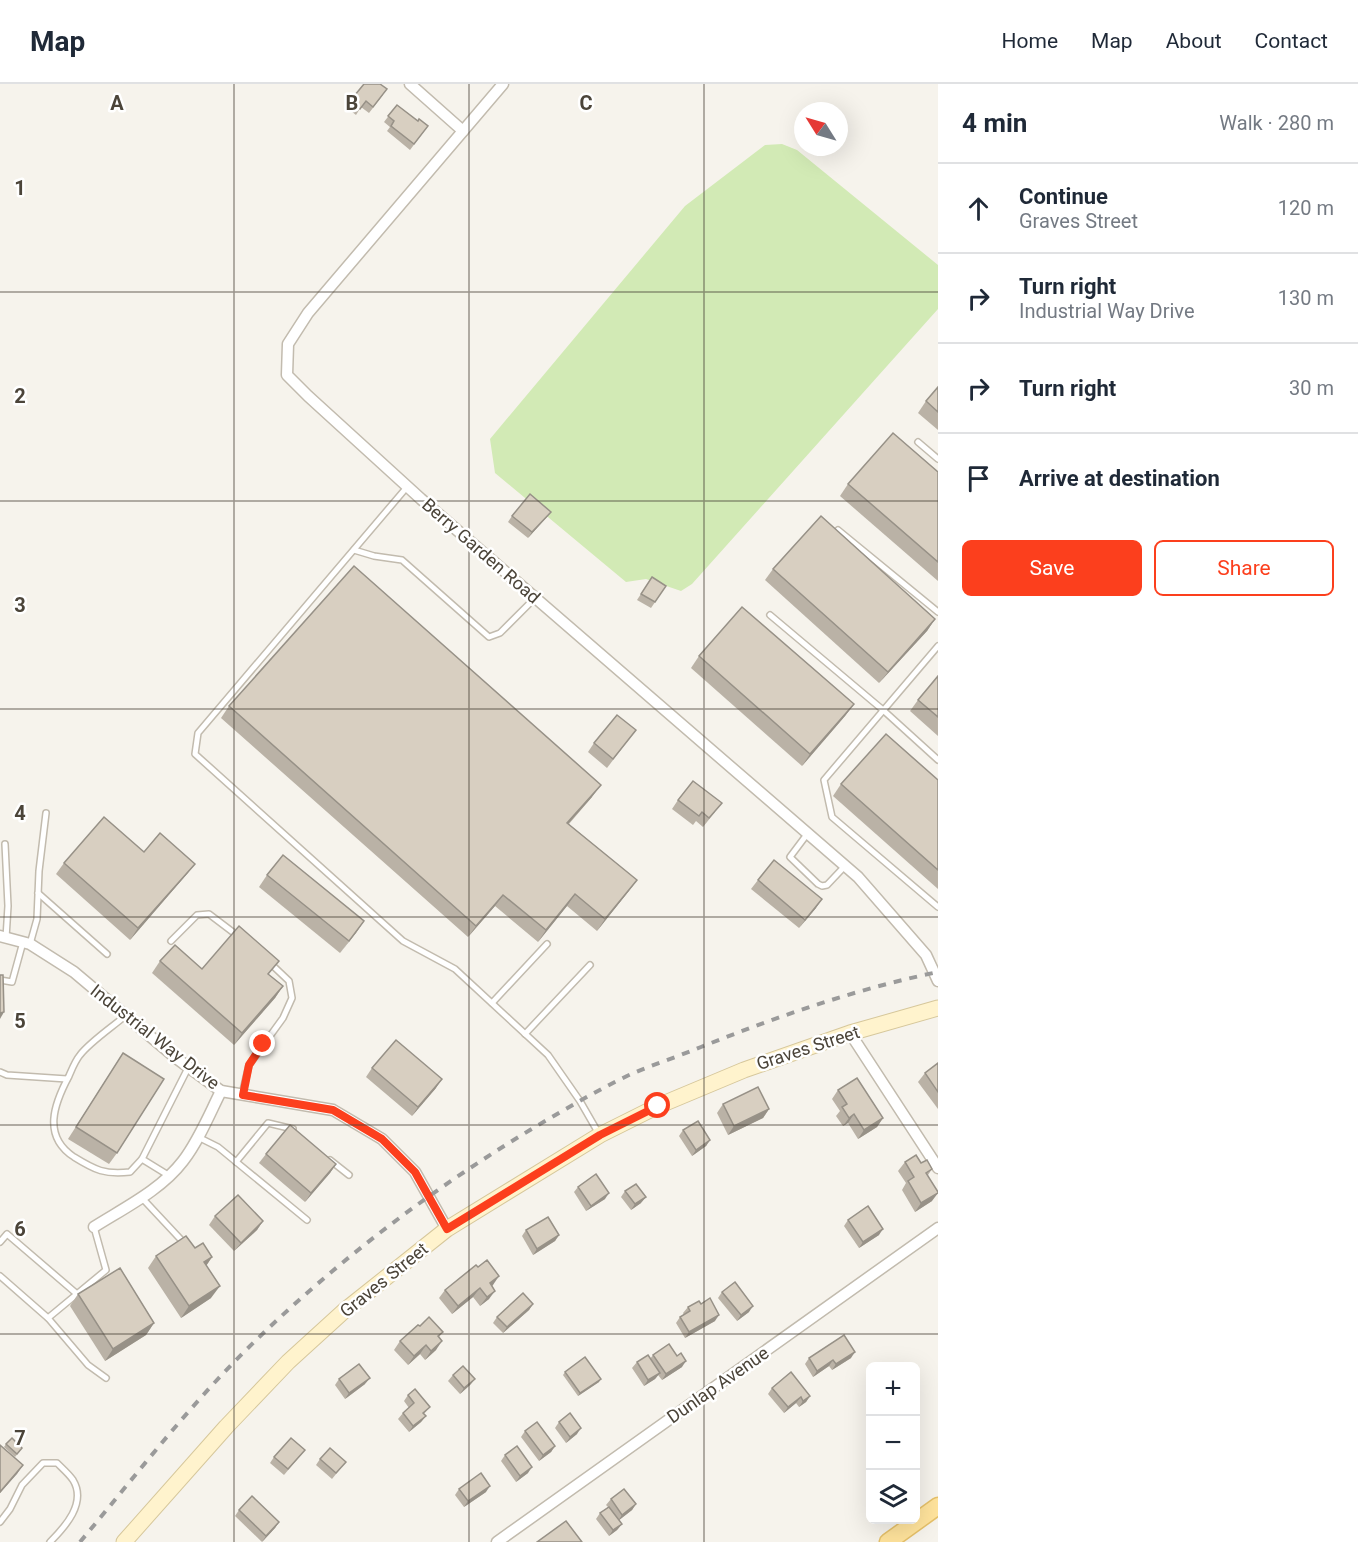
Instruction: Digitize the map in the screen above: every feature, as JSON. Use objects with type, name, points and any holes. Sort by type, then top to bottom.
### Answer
[{"type":"main road","points":[[888,1542],[938,1506]]},
{"type":"street","points":[[410,84],[463,131]]},
{"type":"street","name":"Berry Garden Road","points":[[503,84],[308,313],[288,344],[288,375],[407,488],[858,877],[926,955],[938,981]]},
{"type":"street","name":"Industrial Way Drive","points":[[3,937],[27,943],[74,972],[188,1067],[221,1091],[333,1110],[382,1139],[415,1172],[447,1229]]},
{"type":"street","name":"Graves Street","points":[[124,1542],[215,1439],[288,1362],[344,1311],[447,1229],[600,1135],[658,1106],[744,1070],[850,1033],[938,1008]]},
{"type":"street","points":[[850,1033],[938,1168]]},
{"type":"street","points":[[94,1227],[156,1187],[182,1162],[198,1137],[221,1091]]},
{"type":"street","name":"Dunlap Avenue","points":[[497,1542],[938,1228]]},
{"type":"lane","points":[[918,442],[938,459]]},
{"type":"lane","points":[[407,488],[198,733],[195,754],[403,941],[455,969],[548,1055],[600,1135]]},
{"type":"lane","points":[[838,530],[938,612]]},
{"type":"lane","points":[[354,550],[402,560],[489,637],[500,633],[535,598]]},
{"type":"lane","points":[[770,615],[883,710],[938,760]]},
{"type":"lane","points":[[938,646],[824,780],[832,817],[938,907]]},
{"type":"lane","points":[[0,980],[12,982],[37,919],[46,813]]},
{"type":"lane","points":[[808,833],[790,857],[818,884],[827,885],[845,866]]},
{"type":"lane","points":[[3,937],[8,906],[5,844]]},
{"type":"lane","points":[[38,892],[107,954]]},
{"type":"lane","points":[[171,941],[197,915],[209,914],[244,941]]},
{"type":"lane","points":[[492,1003],[547,944]]},
{"type":"lane","points":[[243,1095],[249,1065],[283,1018],[292,998],[290,981],[266,960]]},
{"type":"lane","points":[[525,1034],[590,965]]},
{"type":"lane","points":[[125,1015],[80,1055],[59,1094],[52,1122],[56,1138],[65,1151],[93,1169],[112,1174],[130,1172],[142,1159],[188,1067]]},
{"type":"lane","points":[[0,1072],[7,1075],[67,1079]]},
{"type":"lane","points":[[236,1162],[268,1123],[291,1128],[300,1135]]},
{"type":"lane","points":[[198,1137],[218,1147],[307,1220]]},
{"type":"lane","points":[[324,1155],[349,1175]]},
{"type":"lane","points":[[142,1159],[168,1176]]},
{"type":"lane","points":[[141,1197],[186,1245]]},
{"type":"lane","points":[[48,1318],[106,1270],[94,1227]]},
{"type":"lane","points":[[0,1242],[7,1234],[77,1294]]},
{"type":"lane","points":[[0,1276],[48,1318],[88,1365],[106,1378]]},
{"type":"lane","points":[[0,1522],[10,1509],[22,1485],[43,1463],[57,1463],[74,1480],[78,1497],[75,1510],[63,1529],[50,1542]]},
{"type":"green space","points":[[782,144],[794,149],[794,156],[804,156],[938,265],[938,309],[692,584],[681,591],[646,579],[626,582],[495,473],[490,439],[685,206],[765,145]]},
{"type":"building","points":[[364,84],[380,84],[387,89],[373,107],[366,101],[360,109],[350,101]]},
{"type":"building","points":[[397,105],[428,126],[414,144],[391,126],[394,121],[388,116]]},
{"type":"building","points":[[938,387],[938,412],[926,401]]},
{"type":"building","points":[[893,433],[938,472],[938,562],[848,484]]},
{"type":"building","points":[[530,494],[551,512],[532,532],[512,516]]},
{"type":"building","points":[[821,516],[935,619],[888,672],[773,569]]},
{"type":"building","points":[[354,566],[601,785],[567,823],[637,880],[605,919],[575,894],[546,930],[503,895],[476,926],[229,706]]},
{"type":"building","points":[[652,577],[666,586],[655,602],[641,594]]},
{"type":"building","points":[[742,607],[854,704],[810,754],[699,656]]},
{"type":"building","points":[[938,676],[938,717],[918,700]]},
{"type":"building","points":[[617,715],[636,730],[613,759],[594,743]]},
{"type":"building","points":[[886,734],[938,780],[938,870],[841,784]]},
{"type":"building","points":[[693,781],[722,803],[709,818],[702,812],[699,816],[678,800]]},
{"type":"building","points":[[104,817],[144,852],[160,833],[195,864],[138,928],[64,863]]},
{"type":"building","points":[[283,855],[364,921],[349,941],[267,875]]},
{"type":"building","points":[[774,860],[822,899],[805,920],[758,880]]},
{"type":"building","points":[[239,926],[279,961],[268,974],[283,986],[242,1033],[160,961],[175,945],[202,969]]},
{"type":"building","points":[[0,975],[3,975],[4,1012],[0,1013]]},
{"type":"building","points":[[396,1040],[442,1079],[418,1107],[372,1068]]},
{"type":"building","points":[[123,1053],[164,1079],[117,1153],[76,1127]]},
{"type":"building","points":[[938,1063],[938,1092],[925,1073]]},
{"type":"building","points":[[857,1078],[883,1118],[864,1130],[854,1114],[849,1118],[842,1107],[847,1104],[838,1090]]},
{"type":"building","points":[[758,1087],[769,1109],[734,1126],[723,1104]]},
{"type":"building","points":[[698,1121],[710,1140],[696,1150],[683,1130]]},
{"type":"building","points":[[290,1125],[336,1164],[311,1193],[266,1154]]},
{"type":"building","points":[[916,1155],[921,1163],[927,1160],[932,1169],[926,1173],[938,1192],[921,1203],[908,1181],[914,1177],[905,1162]]},
{"type":"building","points":[[596,1174],[609,1193],[591,1206],[578,1187]]},
{"type":"building","points":[[636,1184],[646,1197],[635,1204],[625,1191]]},
{"type":"building","points":[[238,1195],[263,1221],[241,1243],[215,1216]]},
{"type":"building","points":[[868,1206],[883,1229],[863,1242],[848,1220]]},
{"type":"building","points":[[548,1217],[559,1235],[537,1249],[526,1230]]},
{"type":"building","points":[[186,1236],[195,1248],[203,1243],[212,1257],[204,1262],[220,1286],[189,1306],[156,1256]]},
{"type":"building","points":[[487,1260],[499,1276],[490,1283],[495,1291],[487,1297],[480,1288],[458,1306],[445,1290],[476,1265],[478,1267]]},
{"type":"building","points":[[120,1268],[154,1323],[113,1349],[78,1294]]},
{"type":"building","points":[[735,1282],[753,1306],[741,1315],[722,1292]]},
{"type":"building","points":[[523,1293],[533,1304],[507,1327],[497,1317]]},
{"type":"building","points":[[710,1298],[719,1315],[689,1332],[680,1317],[690,1311],[688,1307],[699,1301],[701,1304]]},
{"type":"building","points":[[429,1317],[443,1332],[438,1336],[442,1341],[431,1351],[426,1345],[414,1356],[400,1341]]},
{"type":"building","points":[[844,1335],[855,1352],[836,1364],[833,1360],[817,1371],[809,1358]]},
{"type":"building","points":[[669,1344],[677,1356],[681,1353],[686,1361],[666,1374],[653,1355]]},
{"type":"building","points":[[648,1355],[660,1373],[648,1380],[637,1362]]},
{"type":"building","points":[[585,1357],[601,1379],[580,1393],[565,1372]]},
{"type":"building","points":[[359,1364],[370,1378],[349,1393],[339,1379]]},
{"type":"building","points":[[463,1366],[475,1379],[464,1388],[453,1375]]},
{"type":"building","points":[[791,1372],[810,1396],[803,1401],[801,1397],[788,1407],[772,1388]]},
{"type":"building","points":[[415,1389],[430,1407],[423,1413],[426,1416],[413,1426],[403,1413],[414,1403],[408,1395]]},
{"type":"building","points":[[570,1413],[581,1428],[570,1437],[559,1422]]},
{"type":"building","points":[[537,1422],[555,1446],[543,1455],[525,1431]]},
{"type":"building","points":[[12,1438],[22,1448],[17,1454],[6,1444]]},
{"type":"building","points":[[291,1438],[305,1450],[288,1469],[274,1457]]},
{"type":"building","points":[[0,1445],[23,1465],[0,1492]]},
{"type":"building","points":[[517,1446],[532,1467],[520,1476],[505,1455]]},
{"type":"building","points":[[330,1448],[346,1462],[336,1473],[320,1459]]},
{"type":"building","points":[[481,1473],[490,1486],[468,1501],[459,1489]]},
{"type":"building","points":[[624,1489],[636,1504],[622,1515],[611,1499]]},
{"type":"building","points":[[252,1496],[279,1522],[266,1536],[239,1510]]},
{"type":"building","points":[[609,1507],[622,1524],[613,1530],[600,1513]]},
{"type":"building","points":[[566,1521],[582,1542],[537,1542]]},
{"type":"railway","points":[[80,1542],[179,1422],[242,1354],[309,1291],[380,1233],[453,1179],[554,1116],[636,1072],[818,1004],[938,972]]},
{"type":"route","points":[[263,1044],[249,1065],[243,1095],[333,1110],[382,1139],[415,1172],[447,1229],[600,1135],[658,1106]]}]
